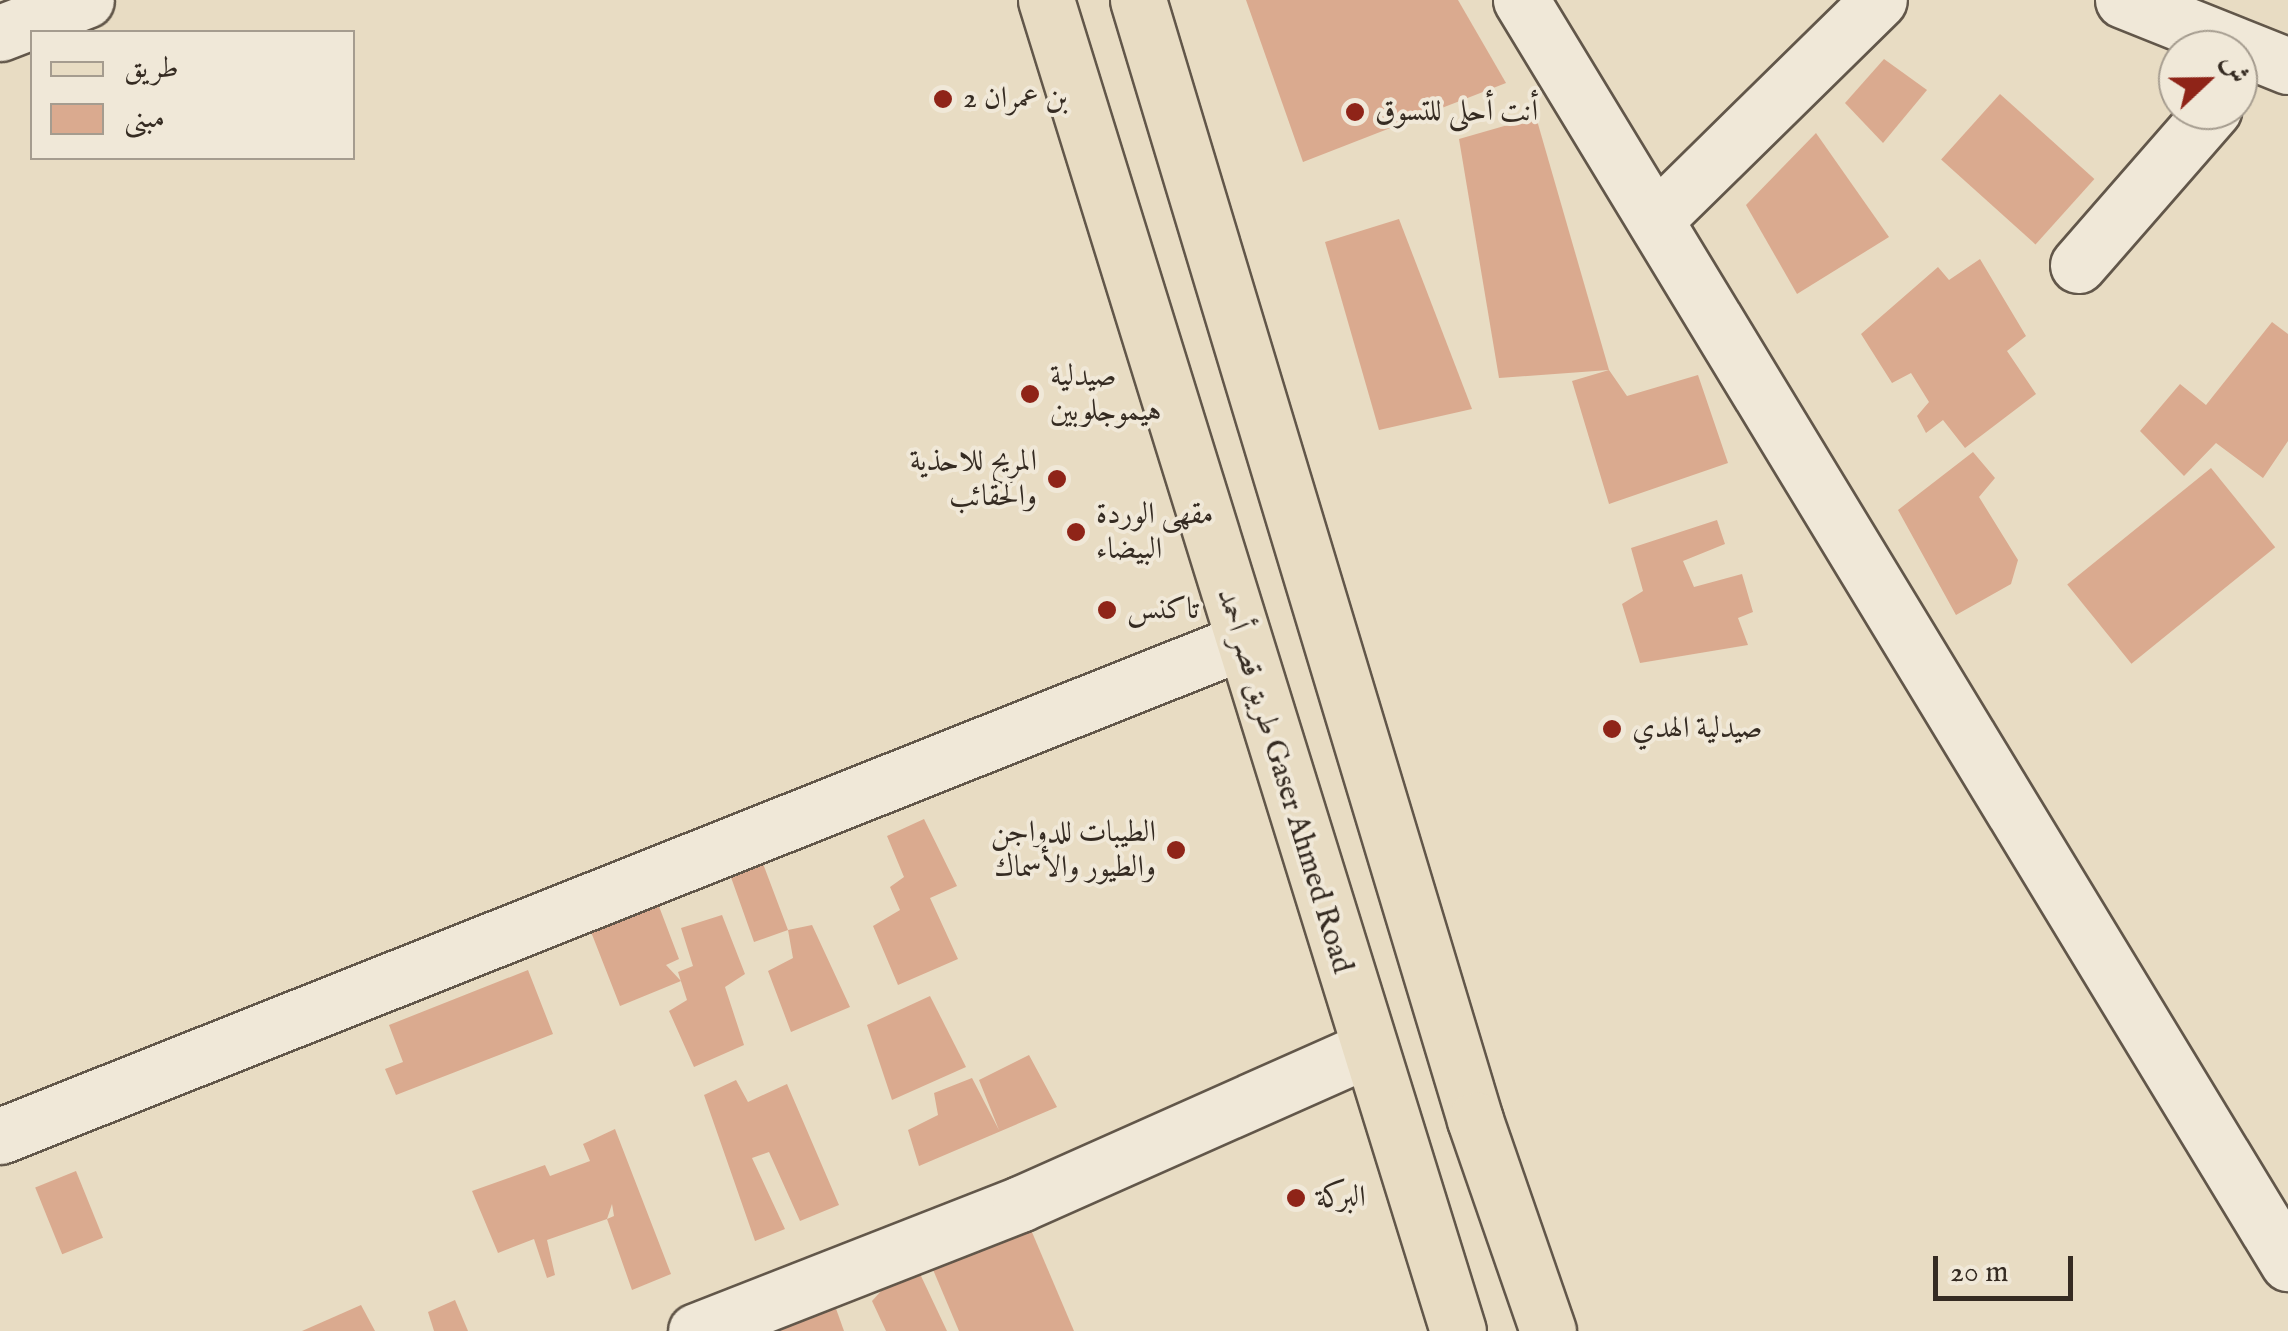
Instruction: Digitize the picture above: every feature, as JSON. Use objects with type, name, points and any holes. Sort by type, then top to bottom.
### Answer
[{"type":"main road","name":"طريق قصر أحمد Gaser Ahmed Road","points":[[1046,0],[1239,643],[1457,1329]]},
{"type":"main road","points":[[1138,0],[1475,1120],[1548,1331]]},
{"type":"street","points":[[0,33],[86,0]]},
{"type":"street","points":[[1522,0],[2288,1262]]},
{"type":"street","points":[[1657,218],[1879,0]]},
{"type":"street","points":[[2123,0],[2262,68]]},
{"type":"street","points":[[2078,265],[2196,130]]},
{"type":"street","points":[[0,1136],[1239,643]]},
{"type":"street","points":[[696,1331],[1020,1204],[1368,1049]]},
{"type":"building","points":[[1246,0],[1458,0],[1506,83],[1303,162]]},
{"type":"building","points":[[1884,59],[1927,90],[1883,143],[1845,103]]},
{"type":"building","points":[[2000,94],[2094,179],[2035,244],[1941,159]]},
{"type":"building","points":[[1536,117],[1609,370],[1499,378],[1459,139]]},
{"type":"building","points":[[1816,133],[1889,237],[1797,294],[1746,205]]},
{"type":"building","points":[[1399,219],[1472,409],[1379,430],[1325,242]]},
{"type":"building","points":[[1980,259],[2026,336],[2007,351],[2036,394],[1965,448],[1943,420],[1926,433],[1917,416],[1929,402],[1911,373],[1892,383],[1861,334],[1938,267],[1949,280]]},
{"type":"building","points":[[2272,322],[2288,334],[2288,441],[2263,478],[2216,443],[2184,476],[2140,431],[2180,384],[2206,405]]},
{"type":"building","points":[[1609,370],[1627,396],[1698,375],[1728,463],[1609,504],[1572,381]]},
{"type":"building","points":[[1973,452],[1995,478],[1979,497],[2018,560],[2011,584],[1956,615],[1898,510]]},
{"type":"building","points":[[2211,468],[2275,547],[2131,664],[2067,584]]},
{"type":"building","points":[[1717,520],[1725,544],[1683,561],[1694,587],[1742,574],[1753,612],[1738,618],[1748,645],[1640,663],[1622,604],[1643,591],[1631,548]]},
{"type":"building","points":[[924,819],[957,886],[930,898],[958,959],[898,985],[873,926],[900,910],[890,887],[904,877],[887,836]]},
{"type":"building","points":[[759,853],[788,930],[754,942],[727,866]]},
{"type":"building","points":[[652,888],[679,959],[666,965],[681,981],[620,1006],[584,914]]},
{"type":"building","points":[[722,915],[745,974],[725,987],[744,1045],[694,1067],[669,1011],[687,1000],[678,972],[693,966],[681,928]]},
{"type":"building","points":[[812,925],[850,1007],[791,1032],[768,971],[793,958],[788,930]]},
{"type":"building","points":[[528,970],[553,1034],[396,1095],[385,1069],[403,1062],[389,1025]]},
{"type":"building","points":[[930,996],[966,1067],[892,1100],[867,1025]]},
{"type":"building","points":[[1029,1055],[1057,1107],[919,1166],[908,1130],[938,1115],[934,1093],[972,1078],[999,1130],[979,1080]]},
{"type":"building","points":[[736,1080],[748,1102],[787,1084],[839,1205],[800,1221],[769,1152],[752,1158],[785,1229],[755,1241],[704,1095]]},
{"type":"building","points":[[615,1129],[671,1274],[632,1290],[607,1219],[547,1240],[555,1275],[547,1278],[534,1239],[498,1253],[472,1191],[545,1165],[550,1176],[590,1161],[583,1144]]},
{"type":"building","points":[[76,1171],[103,1238],[62,1254],[35,1187]]},
{"type":"building","points":[[1020,1204],[1074,1331],[959,1331],[923,1246]]},
{"type":"building","points":[[912,1257],[947,1331],[886,1331],[872,1301]]},
{"type":"building","points":[[455,1300],[468,1331],[434,1331],[428,1312]]},
{"type":"building","points":[[834,1303],[844,1331],[759,1331]]},
{"type":"building","points":[[361,1305],[375,1331],[302,1331]]},
{"type":"place","name":"بن عمران 2","points":[[943,99]]},
{"type":"place","name":"أنت أحلى للتسوق","points":[[1355,112]]},
{"type":"place","name":"صيدلية هيموجلوبين","points":[[1030,394]]},
{"type":"place","name":"المريح للاحذية والحقائب","points":[[1057,479]]},
{"type":"place","name":"مقهى الوردة البيضاء","points":[[1076,532]]},
{"type":"place","name":"تاكنس","points":[[1107,610]]},
{"type":"place","name":"صيدلية الهدي","points":[[1612,729]]},
{"type":"place","name":"الطيبات للدواجن والطيور والأسماك","points":[[1176,850]]},
{"type":"place","name":"البركة","points":[[1296,1198]]}]
